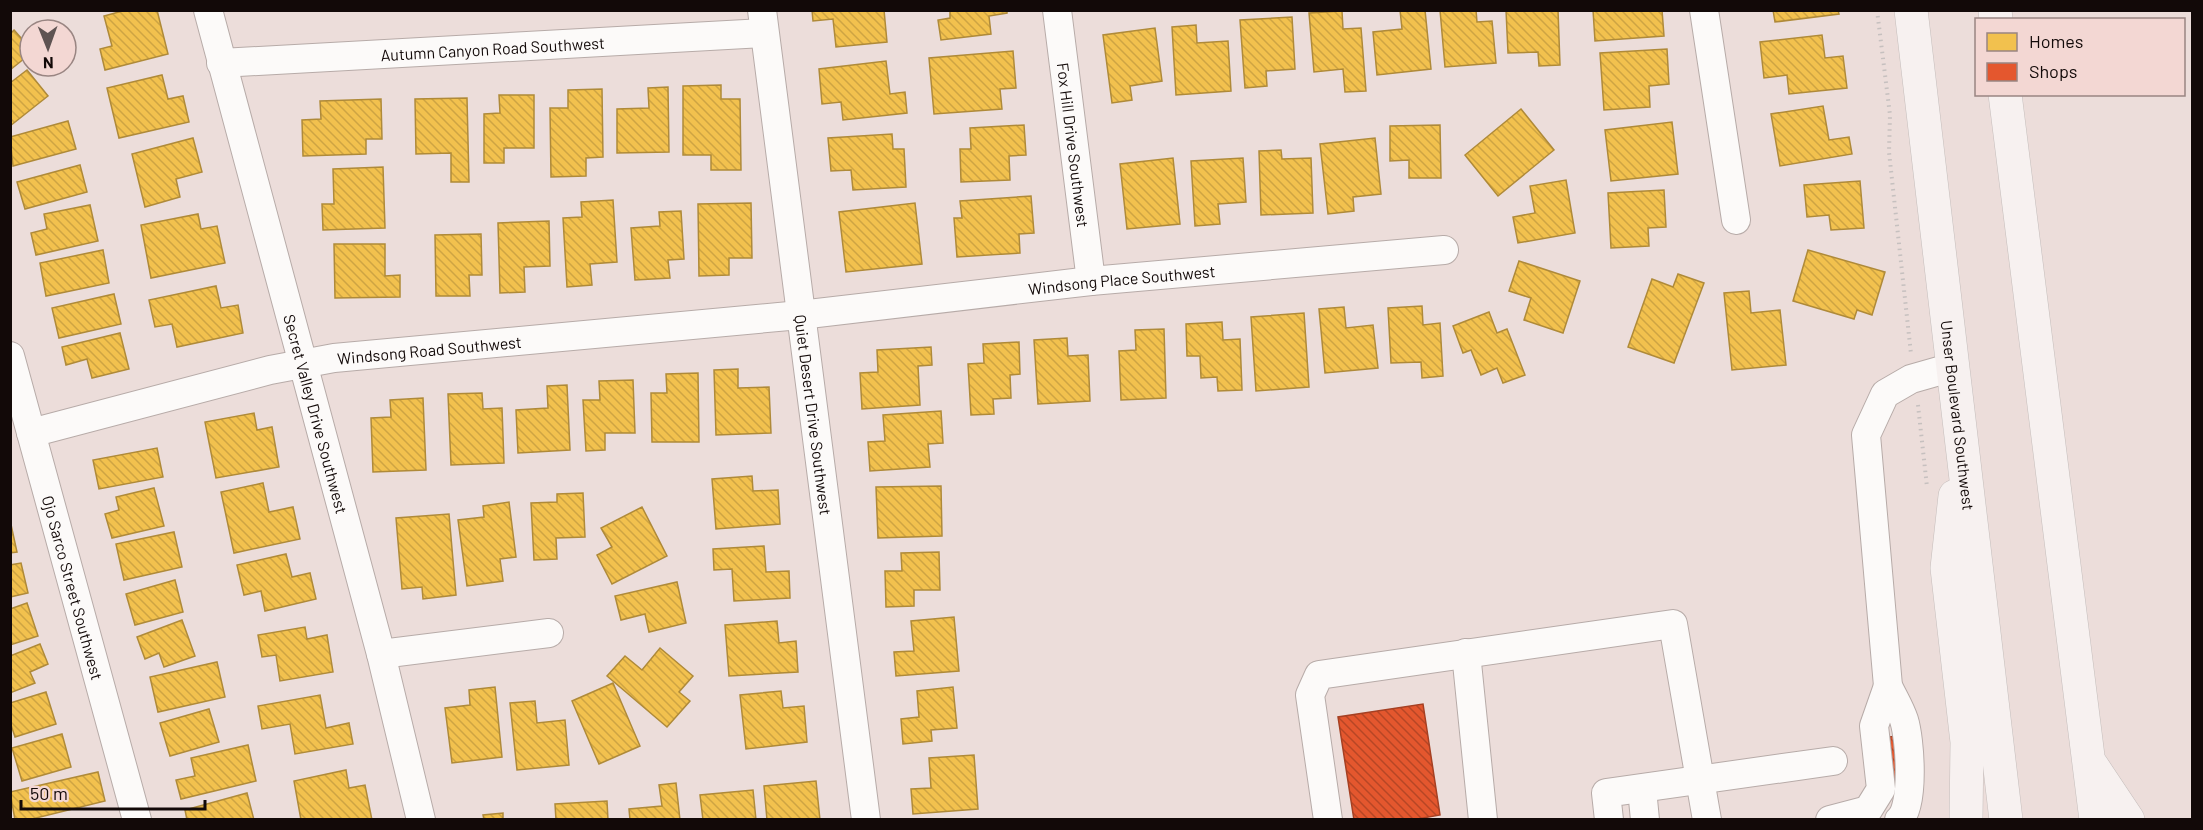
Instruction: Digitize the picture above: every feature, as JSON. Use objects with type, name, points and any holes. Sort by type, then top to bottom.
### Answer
[{"type":"main road","name":"Unser Boulevard Southwest","points":[[1911,10],[2006,819]]},
{"type":"main road","points":[[2005,96],[2096,819]]},
{"type":"main road","points":[[1961,438],[1947,568],[1967,742],[1966,819]]},
{"type":"main road","points":[[2089,762],[2128,819]]},
{"type":"street","name":"Secret Valley Drive Southwest","points":[[208,10],[381,654],[422,819]]},
{"type":"street","name":"Fox Hill Drive Southwest","points":[[1057,10],[1091,281]]},
{"type":"street","points":[[1704,10],[1736,220]]},
{"type":"street","name":"Autumn Canyon Road Southwest","points":[[221,63],[763,22]]},
{"type":"street","name":"Quiet Desert Drive Southwest","points":[[763,22],[866,819]]},
{"type":"street","name":"Windsong Place Southwest","points":[[800,315],[1091,281],[1444,249]]},
{"type":"street","name":"Windsong Road Southwest","points":[[31,433],[303,363],[800,315]]},
{"type":"street","name":"Ojo Sarco Street Southwest","points":[[10,356],[137,819]]},
{"type":"street","points":[[1899,819],[1908,806],[1911,788],[1905,722],[1888,686],[1866,435],[1884,394],[1911,379],[1953,367]]},
{"type":"street","points":[[1328,819],[1310,695],[1319,675],[1672,624],[1707,819]]},
{"type":"street","points":[[381,654],[549,633]]},
{"type":"street","points":[[1466,653],[1483,819]]},
{"type":"street","points":[[1830,819],[1868,810],[1881,789],[1874,726],[1888,686]]},
{"type":"street","points":[[1609,819],[1606,792],[1642,789],[1833,761]]},
{"type":"street","points":[[1642,789],[1645,819]]},
{"type":"path","points":[[1877,10],[1890,115],[1889,152],[1911,353],[1911,379],[1917,399],[1927,492]]},
{"type":"building: Homes","points":[[126,10],[157,10],[168,54],[105,70],[100,49],[112,46],[104,16]]},
{"type":"building: Homes","points":[[812,10],[884,10],[887,42],[836,47],[833,19],[813,21]]},
{"type":"building: Homes","points":[[950,10],[1007,10],[1007,13],[989,16],[991,34],[941,40],[938,20],[950,18]]},
{"type":"building: Homes","points":[[1400,10],[1425,10],[1431,69],[1377,75],[1373,32],[1402,29]]},
{"type":"building: Homes","points":[[1440,10],[1476,10],[1477,22],[1492,21],[1496,63],[1445,67]]},
{"type":"building: Homes","points":[[1506,10],[1558,10],[1560,65],[1539,66],[1538,52],[1508,53]]},
{"type":"building: Homes","points":[[1593,10],[1662,10],[1664,36],[1595,41]]},
{"type":"building: Homes","points":[[1773,10],[1838,10],[1839,14],[1775,22]]},
{"type":"building: Homes","points":[[1342,11],[1343,29],[1361,28],[1366,91],[1345,92],[1343,69],[1314,72],[1309,13]]},
{"type":"building: Homes","points":[[1292,17],[1295,69],[1266,71],[1267,86],[1245,88],[1240,20]]},
{"type":"building: Homes","points":[[1196,25],[1197,43],[1228,41],[1231,91],[1176,95],[1172,27]]},
{"type":"building: Homes","points":[[1155,28],[1162,81],[1130,86],[1132,100],[1112,103],[1103,35]]},
{"type":"building: Homes","points":[[14,30],[18,34],[18,64],[10,70],[10,34]]},
{"type":"building: Homes","points":[[1822,35],[1825,58],[1843,56],[1847,88],[1789,94],[1787,75],[1764,78],[1760,42]]},
{"type":"building: Homes","points":[[1667,49],[1669,84],[1649,86],[1650,107],[1604,110],[1600,53]]},
{"type":"building: Homes","points":[[1013,51],[1016,88],[1000,89],[1002,109],[934,114],[929,58]]},
{"type":"building: Homes","points":[[886,61],[890,94],[905,92],[907,113],[843,120],[841,102],[822,104],[819,69]]},
{"type":"building: Homes","points":[[162,75],[168,99],[183,96],[189,122],[119,138],[107,88]]},
{"type":"building: Homes","points":[[18,77],[33,78],[48,96],[10,126],[10,83]]},
{"type":"building: Homes","points":[[721,85],[721,99],[740,99],[741,170],[711,170],[711,155],[683,155],[683,86]]},
{"type":"building: Homes","points":[[668,87],[669,152],[617,153],[617,109],[649,108],[648,88]]},
{"type":"building: Homes","points":[[602,89],[603,157],[586,158],[586,176],[551,177],[550,108],[568,108],[568,90]]},
{"type":"building: Homes","points":[[499,95],[534,95],[534,148],[504,148],[504,163],[484,163],[484,114],[500,113]]},
{"type":"building: Homes","points":[[467,98],[469,182],[451,182],[451,153],[416,154],[415,99]]},
{"type":"building: Homes","points":[[381,99],[382,139],[366,139],[366,154],[303,156],[302,120],[321,119],[320,101]]},
{"type":"building: Homes","points":[[1823,106],[1829,140],[1849,137],[1852,154],[1780,166],[1771,114]]},
{"type":"building: Homes","points":[[1521,109],[1554,150],[1498,196],[1465,155]]},
{"type":"building: Homes","points":[[68,121],[76,149],[13,166],[10,137]]},
{"type":"building: Homes","points":[[1672,122],[1678,174],[1611,181],[1605,130]]},
{"type":"building: Homes","points":[[1024,125],[1026,155],[1009,156],[1010,180],[961,182],[960,149],[971,149],[970,128]]},
{"type":"building: Homes","points":[[1440,125],[1441,178],[1409,178],[1409,160],[1390,161],[1390,126]]},
{"type":"building: Homes","points":[[892,134],[893,149],[904,149],[906,187],[853,190],[851,170],[831,171],[828,138]]},
{"type":"building: Homes","points":[[193,138],[202,172],[176,179],[180,197],[145,207],[132,154]]},
{"type":"building: Homes","points":[[1375,138],[1381,194],[1353,197],[1354,211],[1328,214],[1320,144]]},
{"type":"building: Homes","points":[[1281,150],[1282,159],[1311,158],[1313,213],[1261,215],[1259,151]]},
{"type":"building: Homes","points":[[1173,158],[1180,224],[1127,229],[1120,164]]},
{"type":"building: Homes","points":[[1243,158],[1246,202],[1218,204],[1220,224],[1195,226],[1191,161]]},
{"type":"building: Homes","points":[[80,165],[87,192],[25,209],[17,182]]},
{"type":"building: Homes","points":[[383,167],[385,228],[323,230],[322,204],[334,204],[333,169]]},
{"type":"building: Homes","points":[[1566,180],[1575,233],[1518,243],[1513,217],[1535,213],[1530,186]]},
{"type":"building: Homes","points":[[1860,181],[1864,228],[1831,230],[1829,215],[1807,217],[1804,185]]},
{"type":"building: Homes","points":[[1664,190],[1666,227],[1648,228],[1649,246],[1611,248],[1608,193]]},
{"type":"building: Homes","points":[[1031,196],[1034,233],[1019,234],[1020,253],[957,257],[954,218],[962,218],[960,201]]},
{"type":"building: Homes","points":[[613,200],[617,262],[590,264],[592,285],[567,287],[563,218],[582,217],[581,202]]},
{"type":"building: Homes","points":[[751,203],[752,258],[729,258],[729,275],[699,276],[698,204]]},
{"type":"building: Homes","points":[[915,203],[922,264],[846,272],[839,212]]},
{"type":"building: Homes","points":[[90,205],[98,241],[36,255],[31,233],[47,229],[44,214]]},
{"type":"building: Homes","points":[[681,211],[684,259],[668,260],[670,278],[635,280],[631,228],[660,226],[659,212]]},
{"type":"building: Homes","points":[[198,214],[201,229],[217,226],[225,263],[151,278],[141,225]]},
{"type":"building: Homes","points":[[549,221],[550,266],[524,267],[525,292],[500,293],[498,223]]},
{"type":"building: Homes","points":[[481,234],[482,275],[469,275],[470,296],[436,296],[435,235]]},
{"type":"building: Homes","points":[[334,244],[385,244],[385,276],[400,275],[400,297],[335,298]]},
{"type":"building: Homes","points":[[103,250],[109,283],[46,296],[40,263]]},
{"type":"building: Homes","points":[[1808,250],[1885,272],[1872,315],[1857,310],[1854,319],[1793,301]]},
{"type":"building: Homes","points":[[1519,261],[1580,281],[1563,333],[1524,320],[1531,298],[1509,291]]},
{"type":"building: Homes","points":[[1678,274],[1704,283],[1674,363],[1628,347],[1652,279],[1673,287]]},
{"type":"building: Homes","points":[[216,286],[221,308],[238,305],[243,333],[177,347],[172,324],[155,327],[149,300]]},
{"type":"building: Homes","points":[[1749,291],[1751,313],[1780,310],[1786,365],[1732,370],[1724,293]]},
{"type":"building: Homes","points":[[114,294],[121,324],[59,338],[52,308]]},
{"type":"building: Homes","points":[[1422,306],[1423,325],[1440,323],[1443,376],[1422,378],[1421,362],[1391,363],[1388,308]]},
{"type":"building: Homes","points":[[1344,307],[1346,328],[1373,325],[1378,368],[1325,373],[1319,309]]},
{"type":"building: Homes","points":[[1489,312],[1497,333],[1507,329],[1525,375],[1503,383],[1497,368],[1481,375],[1471,350],[1463,353],[1453,326]]},
{"type":"building: Homes","points":[[1304,313],[1309,387],[1256,391],[1251,317]]},
{"type":"building: Homes","points":[[1222,322],[1223,340],[1240,339],[1242,390],[1218,391],[1217,377],[1201,378],[1200,356],[1187,356],[1186,324]]},
{"type":"building: Homes","points":[[1164,329],[1166,398],[1121,400],[1119,351],[1136,350],[1135,330]]},
{"type":"building: Homes","points":[[120,333],[129,369],[92,378],[87,359],[66,365],[62,347]]},
{"type":"building: Homes","points":[[1067,338],[1068,356],[1088,355],[1090,401],[1038,404],[1034,340]]},
{"type":"building: Homes","points":[[1019,342],[1020,374],[1010,375],[1011,398],[993,399],[994,414],[971,415],[968,364],[984,363],[983,344]]},
{"type":"building: Homes","points":[[931,347],[932,365],[918,366],[920,405],[862,409],[860,373],[878,372],[877,350]]},
{"type":"building: Homes","points":[[738,369],[738,388],[769,387],[771,433],[716,435],[714,370]]},
{"type":"building: Homes","points":[[698,373],[699,442],[652,442],[651,393],[667,393],[666,374]]},
{"type":"building: Homes","points":[[633,380],[635,433],[605,433],[605,450],[586,451],[583,400],[600,400],[599,381]]},
{"type":"building: Homes","points":[[567,385],[570,450],[518,453],[516,410],[548,408],[547,386]]},
{"type":"building: Homes","points":[[482,393],[483,409],[502,408],[504,463],[451,465],[448,394]]},
{"type":"building: Homes","points":[[423,398],[426,470],[373,472],[371,418],[391,417],[390,400]]},
{"type":"building: Homes","points":[[941,411],[943,443],[928,444],[930,467],[870,471],[868,442],[885,441],[883,415]]},
{"type":"building: Homes","points":[[254,413],[257,430],[272,427],[279,467],[216,478],[205,422]]},
{"type":"building: Homes","points":[[157,448],[163,477],[99,489],[93,460]]},
{"type":"building: Homes","points":[[752,476],[753,491],[778,490],[780,524],[716,529],[712,479]]},
{"type":"building: Homes","points":[[263,483],[269,512],[293,507],[300,539],[234,553],[221,492]]},
{"type":"building: Homes","points":[[941,486],[942,536],[878,538],[876,487]]},
{"type":"building: Homes","points":[[154,488],[164,526],[112,538],[105,514],[119,510],[116,497]]},
{"type":"building: Homes","points":[[583,493],[585,537],[556,538],[557,559],[534,560],[531,503],[557,502],[557,494]]},
{"type":"building: Homes","points":[[509,502],[516,557],[500,559],[503,581],[467,586],[458,520],[484,517],[483,506]]},
{"type":"building: Homes","points":[[642,507],[667,556],[612,584],[597,555],[612,547],[601,528]]},
{"type":"building: Homes","points":[[449,514],[456,595],[423,599],[422,587],[402,589],[396,518]]},
{"type":"building: Homes","points":[[10,520],[17,552],[10,553]]},
{"type":"building: Homes","points":[[174,532],[182,567],[124,580],[116,544]]},
{"type":"building: Homes","points":[[764,546],[766,572],[789,571],[790,598],[734,601],[732,569],[714,570],[713,549]]},
{"type":"building: Homes","points":[[939,552],[940,590],[914,590],[914,606],[886,607],[885,571],[902,571],[901,553]]},
{"type":"building: Homes","points":[[286,554],[292,577],[310,573],[316,599],[265,611],[261,591],[244,595],[237,565]]},
{"type":"building: Homes","points":[[21,563],[28,593],[10,597],[10,565]]},
{"type":"building: Homes","points":[[175,580],[183,612],[135,625],[126,594]]},
{"type":"building: Homes","points":[[677,582],[686,623],[649,632],[645,614],[621,620],[615,596]]},
{"type":"building: Homes","points":[[27,603],[38,636],[10,645],[10,609]]},
{"type":"building: Homes","points":[[954,617],[959,671],[896,676],[894,652],[914,651],[911,621]]},
{"type":"building: Homes","points":[[182,620],[195,656],[164,667],[159,653],[145,659],[137,637]]},
{"type":"building: Homes","points":[[777,621],[779,643],[796,641],[798,672],[729,676],[725,625]]},
{"type":"building: Homes","points":[[305,627],[307,639],[327,635],[333,672],[280,681],[276,655],[262,657],[258,635]]},
{"type":"building: Homes","points":[[40,644],[48,664],[30,672],[35,683],[10,693],[10,656]]},
{"type":"building: Homes","points":[[660,648],[693,676],[679,692],[690,701],[667,727],[607,676],[625,656],[642,670]]},
{"type":"building: Homes","points":[[217,662],[225,697],[158,712],[150,677]]},
{"type":"building: Homes","points":[[613,683],[640,746],[599,764],[572,701]]},
{"type":"building: Homes","points":[[495,687],[502,757],[452,763],[445,708],[470,705],[469,690]]},
{"type":"building: Homes","points":[[953,687],[957,728],[931,730],[932,741],[903,744],[901,719],[919,717],[917,691]]},
{"type":"building: Homes","points":[[781,691],[783,708],[804,706],[807,742],[746,749],[740,695]]},
{"type":"building: Homes","points":[[46,692],[56,724],[15,737],[10,722],[10,703]]},
{"type":"building: Homes","points":[[320,695],[326,728],[349,723],[353,744],[295,754],[290,724],[262,729],[258,706]]},
{"type":"building: Homes","points":[[535,701],[537,723],[565,720],[569,765],[517,770],[510,703]]},
{"type":"building: Homes","points":[[209,709],[219,742],[170,756],[160,723]]},
{"type":"building: Homes","points":[[62,734],[71,767],[22,781],[12,748]]},
{"type":"building: Homes","points":[[248,745],[256,781],[181,799],[176,780],[195,776],[191,758]]},
{"type":"building: Homes","points":[[974,755],[978,809],[913,814],[911,789],[931,788],[929,758]]},
{"type":"building: Homes","points":[[346,770],[349,788],[365,785],[372,820],[301,820],[294,781]]},
{"type":"building: Homes","points":[[98,772],[105,801],[28,820],[15,820],[10,792]]},
{"type":"building: Homes","points":[[816,781],[820,820],[767,820],[764,786]]},
{"type":"building: Homes","points":[[676,783],[680,820],[630,820],[629,809],[662,806],[659,785]]},
{"type":"building: Homes","points":[[753,790],[756,820],[703,820],[700,795]]},
{"type":"building: Homes","points":[[247,793],[254,820],[187,820],[185,810]]},
{"type":"building: Homes","points":[[607,801],[608,820],[556,820],[555,804]]},
{"type":"building: Homes","points":[[503,813],[503,820],[484,820],[483,815]]},
{"type":"building: Shops","points":[[1423,704],[1440,815],[1412,820],[1354,820],[1338,717]]},
{"type":"building: Shops","points":[[1897,736],[1902,779],[1887,781],[1881,738]]}]
